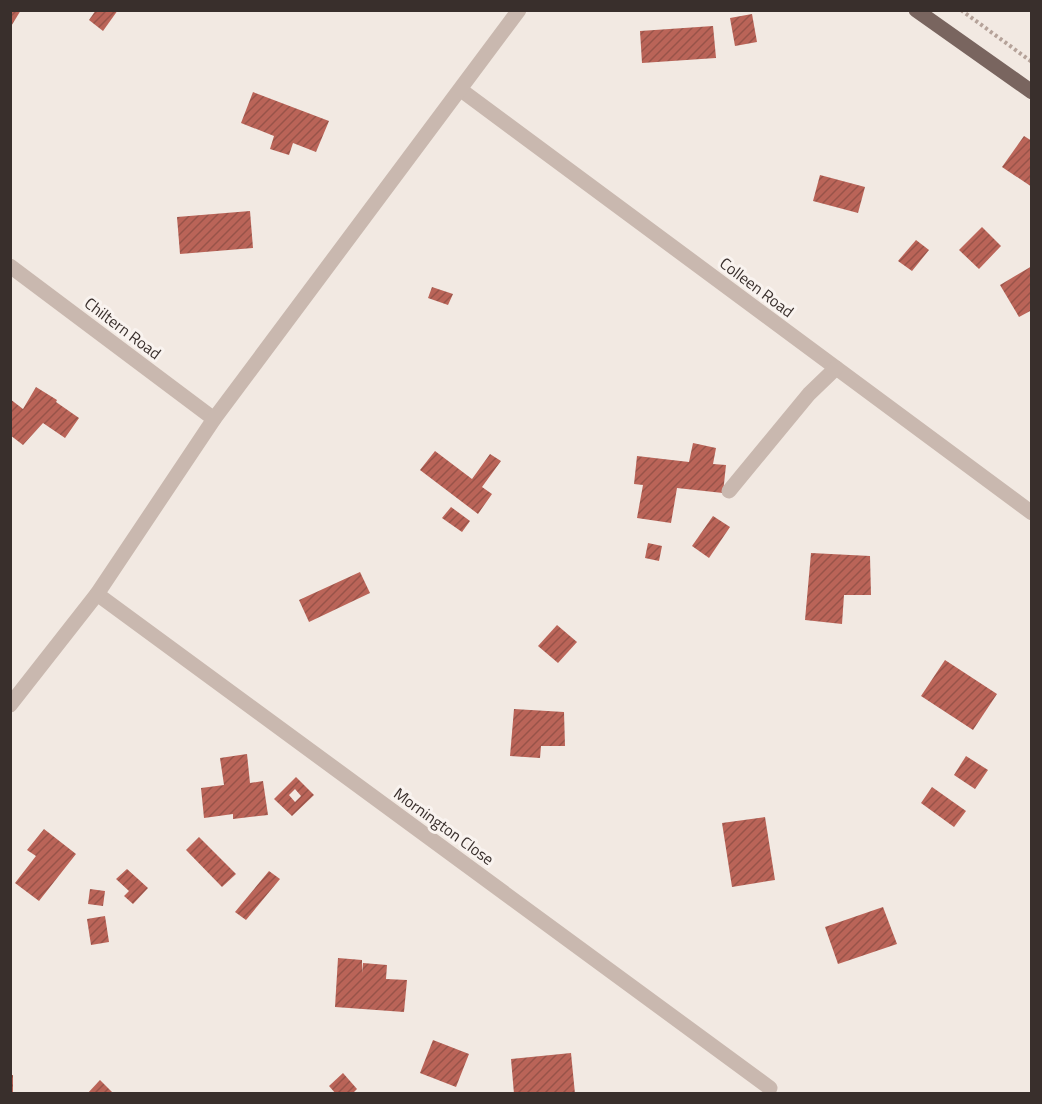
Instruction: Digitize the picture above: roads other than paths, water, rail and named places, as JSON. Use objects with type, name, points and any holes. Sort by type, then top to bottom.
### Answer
[{"type":"main road","points":[[916,10],[1032,92]]},
{"type":"street","points":[[10,705],[97,594],[214,420],[519,10]]},
{"type":"street","name":"Colleen Road","points":[[461,90],[1032,513]]},
{"type":"street","name":"Chiltern Road","points":[[10,266],[214,420]]},
{"type":"street","points":[[729,490],[809,394],[836,368]]},
{"type":"street","name":"Mornington Close","points":[[97,594],[770,1088]]}]
